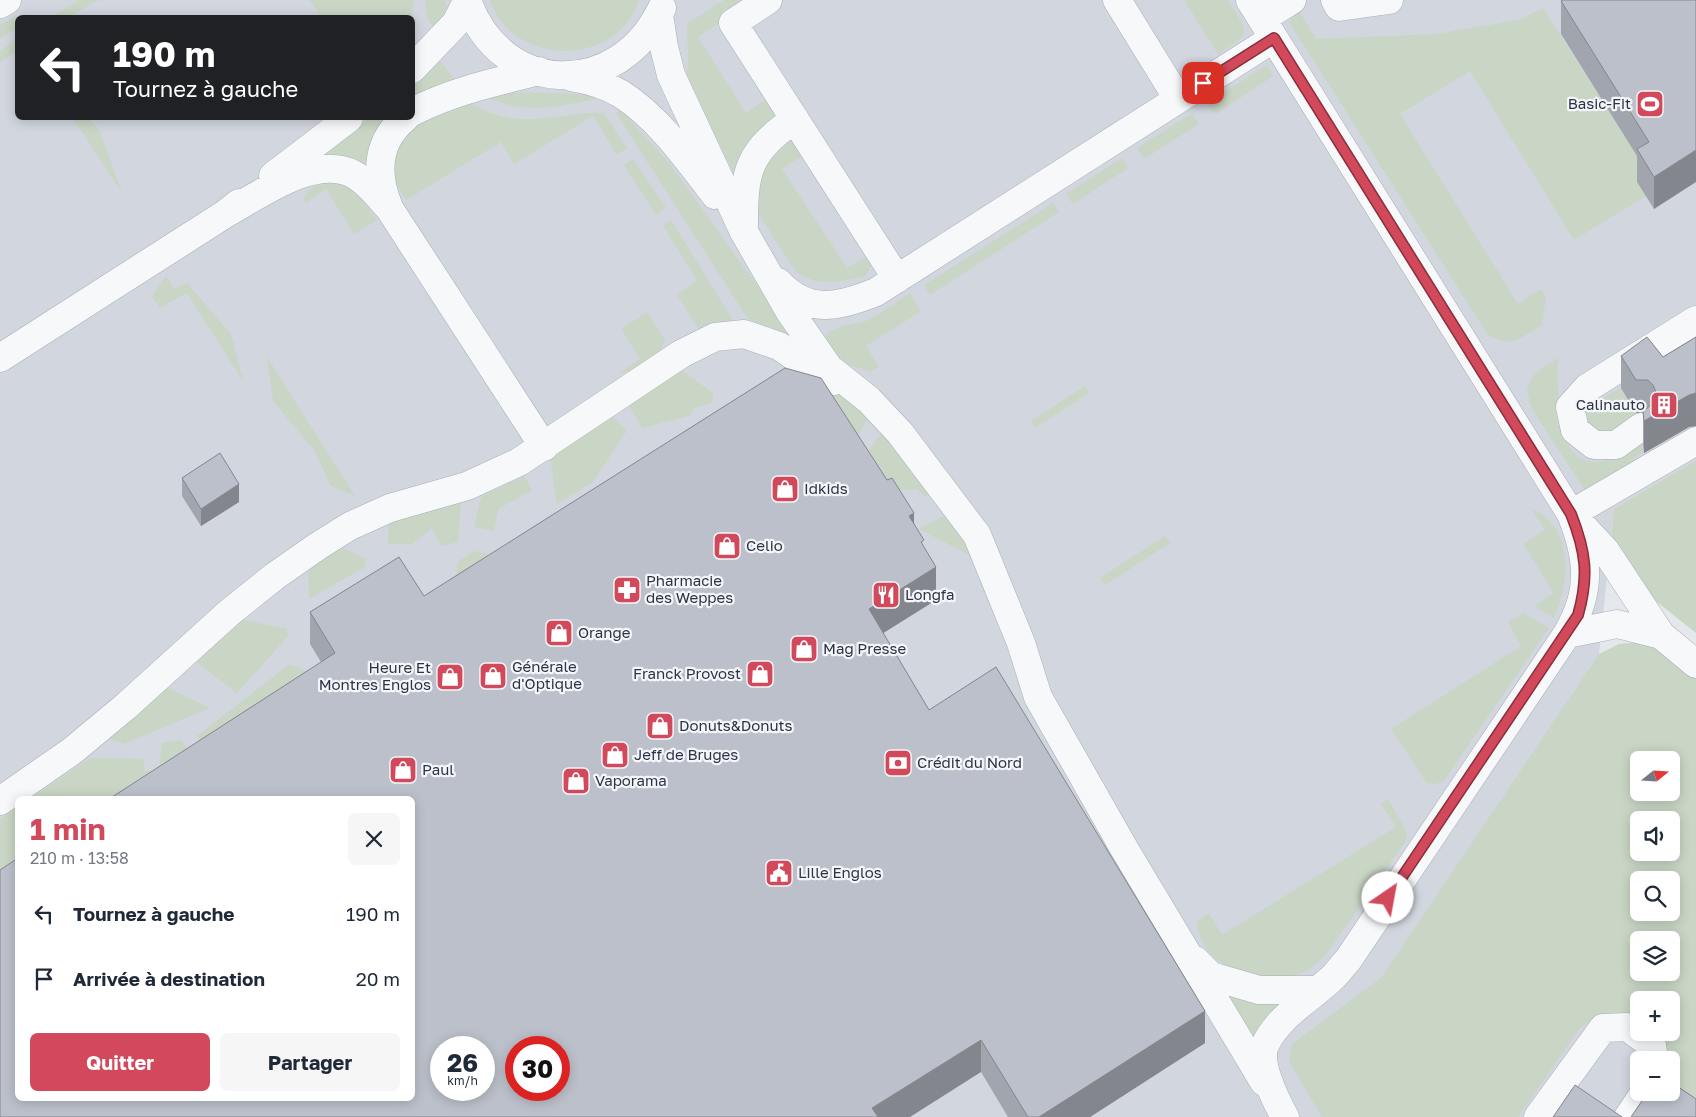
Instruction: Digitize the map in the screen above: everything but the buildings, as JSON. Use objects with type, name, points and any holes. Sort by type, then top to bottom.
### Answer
[{"type":"street","points":[[0,4],[7,0]]},
{"type":"street","points":[[415,66],[456,24],[467,0]]},
{"type":"street","points":[[467,0],[476,22],[494,46],[517,63],[550,73],[596,83],[632,101],[656,124],[695,169],[744,232]]},
{"type":"street","points":[[768,0],[733,23],[897,279]]},
{"type":"street","points":[[1117,0],[1178,99]]},
{"type":"street","points":[[767,270],[786,291],[802,302],[822,305],[854,301],[876,292],[1178,99],[1262,19],[1292,0]]},
{"type":"street","points":[[1336,0],[1339,6],[1389,0]]},
{"type":"street","points":[[415,110],[438,98],[466,89],[550,73],[595,71],[619,60],[644,38],[662,8]]},
{"type":"street","points":[[662,8],[664,47],[672,75],[744,232],[790,312],[829,368],[869,400],[900,432],[978,535],[1021,643],[1038,697],[1183,948],[1280,1109]]},
{"type":"street","points":[[1262,19],[1571,514],[1581,538],[1586,572],[1585,591],[1578,615],[1567,634],[1348,960],[1331,979],[1278,1026],[1264,1046],[1264,1059],[1280,1109]]},
{"type":"street","points":[[744,232],[744,194],[748,174],[754,159],[772,135],[795,119]]},
{"type":"street","points":[[225,214],[346,120]]},
{"type":"street","points":[[402,120],[396,125],[384,146],[379,169],[381,187],[390,208],[544,447]]},
{"type":"street","points":[[0,358],[225,214],[294,176],[314,169],[333,169],[352,173],[366,182],[390,208]]},
{"type":"street","points":[[1641,427],[1616,445],[1594,445],[1575,430],[1570,407],[1587,388],[1696,320]]},
{"type":"street","points":[[0,801],[72,751],[125,707],[230,612],[275,576],[318,546],[350,526],[390,508],[467,486],[494,475],[544,447],[681,354],[715,337],[744,334],[770,343],[778,346],[824,377],[855,389]]},
{"type":"street","points":[[1571,514],[1696,441]]},
{"type":"street","points":[[1571,514],[1605,550],[1661,635],[1696,664]]},
{"type":"street","points":[[1567,634],[1617,624],[1661,635]]},
{"type":"street","points":[[1183,948],[1211,976],[1259,990],[1317,990]]},
{"type":"street","points":[[1538,1117],[1603,1028],[1628,1027],[1652,1045],[1653,1051]]},
{"type":"street","points":[[1628,1117],[1638,1101]]},
{"type":"shaded area","points":[[0,0],[1696,0],[1696,460],[1614,509],[1599,654],[1696,728],[1696,1117],[0,1117]]},
{"type":"green space","points":[[79,0],[98,0],[73,15],[55,15]]},
{"type":"green space","points":[[310,0],[414,0],[412,15],[320,15]]},
{"type":"green space","points":[[425,0],[446,0],[446,8],[436,31],[428,19]]},
{"type":"green space","points":[[490,0],[639,0],[627,22],[610,38],[588,48],[565,51],[541,48],[520,38],[502,22]]},
{"type":"green space","points":[[724,0],[755,0],[698,37],[746,113],[769,97],[773,104],[775,121],[737,179],[685,76],[688,64],[688,23]]},
{"type":"green space","points":[[1184,0],[1228,0],[1243,26],[1244,32],[1242,36],[1218,54]]},
{"type":"green space","points":[[1543,8],[1649,174],[1646,196],[1574,240],[1470,71],[1400,114],[1518,304],[1541,289],[1546,298],[1542,325],[1522,338],[1503,341],[1488,335],[1289,22],[1299,11],[1316,39],[1436,34],[1519,20]]},
{"type":"green space","points":[[15,16],[15,29],[0,39],[0,25]]},
{"type":"green space","points":[[15,40],[15,52],[0,62],[0,51]]},
{"type":"green space","points":[[440,61],[455,80],[415,94],[415,84]]},
{"type":"green space","points":[[1267,65],[1273,76],[1215,114],[1207,103]]},
{"type":"green space","points":[[504,92],[564,93],[600,98],[555,106],[527,107],[513,106],[483,96]]},
{"type":"green space","points":[[467,101],[493,114],[517,119],[541,119],[587,113],[604,113],[627,148],[617,155],[593,116],[514,164],[501,142],[406,200],[391,175],[395,157],[407,133],[425,119]]},
{"type":"green space","points":[[621,110],[670,164],[797,341],[776,329],[748,319],[616,113]]},
{"type":"green space","points":[[1192,113],[1199,124],[1144,159],[1137,148]]},
{"type":"green space","points":[[74,120],[89,120],[99,129],[122,193]]},
{"type":"green space","points":[[367,120],[386,120],[379,132],[367,165],[343,159],[307,163]]},
{"type":"green space","points":[[789,138],[798,144],[805,154],[782,169],[847,268],[873,253],[876,257],[865,277],[829,282],[812,280],[795,271],[758,213],[756,201],[764,161]]},
{"type":"green space","points":[[1122,158],[1128,168],[1073,204],[1066,194]]},
{"type":"green space","points":[[633,159],[666,208],[656,215],[624,165]]},
{"type":"green space","points":[[340,180],[356,190],[377,220],[354,234],[326,189],[306,203],[303,199],[314,186]]},
{"type":"green space","points":[[1053,203],[1059,212],[930,295],[924,285]]},
{"type":"green space","points":[[671,220],[733,320],[699,330],[677,295],[697,280],[663,226]]},
{"type":"green space","points":[[166,276],[174,289],[187,283],[231,334],[243,381],[187,293],[160,308],[152,296]]},
{"type":"green space","points":[[910,293],[921,311],[866,346],[879,367],[871,372],[857,368],[843,362],[826,348],[823,342],[831,331],[864,322]]},
{"type":"green space","points":[[647,312],[665,340],[658,355],[648,364],[642,368],[619,373],[640,359],[621,329]]},
{"type":"green space","points":[[267,357],[355,496],[330,485],[315,451],[273,401]]},
{"type":"green space","points":[[1558,358],[1561,421],[1565,437],[1572,451],[1583,459],[1597,462],[1627,452],[1643,442],[1644,452],[1636,457],[1626,470],[1587,493],[1531,408],[1527,390],[1530,380],[1539,370]]},
{"type":"green space","points":[[679,368],[713,393],[712,403],[694,408],[689,416],[642,428],[627,402]]},
{"type":"green space","points":[[830,382],[871,411],[854,443],[821,390]]},
{"type":"green space","points":[[1085,386],[1089,393],[1035,428],[1031,421]]},
{"type":"green space","points":[[1621,388],[1640,420],[1597,438],[1584,423],[1586,412],[1597,402]]},
{"type":"green space","points":[[610,414],[627,430],[593,482],[557,504],[550,457]]},
{"type":"green space","points":[[886,427],[940,490],[925,497],[917,489],[890,491],[869,450]]},
{"type":"green space","points":[[1696,460],[1696,633],[1652,598],[1611,539],[1614,509]]},
{"type":"green space","points":[[524,476],[532,490],[498,509],[494,531],[474,527],[481,497]]},
{"type":"green space","points":[[461,501],[458,542],[441,546],[432,528],[412,544],[388,544],[389,520]]},
{"type":"green space","points":[[1531,508],[1545,517],[1555,528],[1562,542],[1565,556],[1563,588],[1554,618],[1534,606],[1554,593],[1523,544],[1545,530]]},
{"type":"green space","points":[[955,510],[988,596],[983,592],[973,557],[919,529]]},
{"type":"green space","points":[[1165,536],[1170,543],[1105,585],[1100,578]]},
{"type":"green space","points":[[340,546],[365,559],[365,567],[309,599],[308,567]]},
{"type":"green space","points":[[474,551],[490,555],[451,612],[458,562]]},
{"type":"green space","points":[[1523,613],[1549,628],[1443,782],[1427,783],[1391,729],[1521,646],[1508,622]]},
{"type":"green space","points":[[243,620],[286,629],[288,636],[237,693],[193,660]]},
{"type":"green space","points":[[1642,642],[1656,645],[1696,679],[1696,1117],[1680,1101],[1680,1051],[1661,1051],[1657,1041],[1680,1041],[1680,991],[1630,991],[1630,1018],[1615,1015],[1602,1016],[1580,1028],[1518,1117],[1322,1117],[1289,1061],[1292,1044],[1381,978],[1599,654],[1619,644]]},
{"type":"green space","points":[[290,664],[335,685],[212,764],[197,736]]},
{"type":"green space","points":[[162,685],[210,708],[124,744],[95,734]]},
{"type":"green space","points":[[181,740],[202,771],[164,796],[34,796],[90,758],[143,759],[145,771],[159,771],[162,743]]},
{"type":"green space","points":[[1388,799],[1407,833],[1406,841],[1325,956],[1317,963],[1294,976],[1275,979],[1259,978],[1230,968],[1217,960],[1207,949],[1200,937],[1197,922],[1209,913],[1222,935],[1396,827],[1381,804]]},
{"type":"green space","points":[[15,808],[15,892],[0,902],[0,819]]},
{"type":"green space","points":[[1229,992],[1283,998],[1283,1007],[1264,1023],[1257,1032],[1252,1044],[1222,1008]]},
{"type":"place","name":"Basic-Fit","points":[[1650,104]]},
{"type":"place","name":"Calinauto","points":[[1664,405]]},
{"type":"place","name":"Idkids","points":[[785,489]]},
{"type":"place","name":"Celio","points":[[727,546]]},
{"type":"place","name":"Pharmacie des Weppes","points":[[627,590]]},
{"type":"place","name":"Longfa","points":[[886,595]]},
{"type":"place","name":"Orange","points":[[559,633]]},
{"type":"place","name":"Mag Presse","points":[[804,649]]},
{"type":"place","name":"Franck Provost","points":[[760,674]]},
{"type":"place","name":"Générale d'Optique","points":[[493,676]]},
{"type":"place","name":"Heure Et Montres Englos","points":[[450,677]]},
{"type":"place","name":"Donuts&Donuts","points":[[660,726]]},
{"type":"place","name":"Jeff de Bruges","points":[[615,755]]},
{"type":"place","name":"Crédit du Nord","points":[[898,763]]},
{"type":"place","name":"Paul","points":[[403,770]]},
{"type":"place","name":"Vaporama","points":[[576,781]]},
{"type":"place","name":"Lille Englos","points":[[779,873]]},
{"type":"route","points":[[1203,83],[1274,38],[1571,514],[1581,538],[1586,572],[1585,591],[1578,615],[1388,898]]}]
